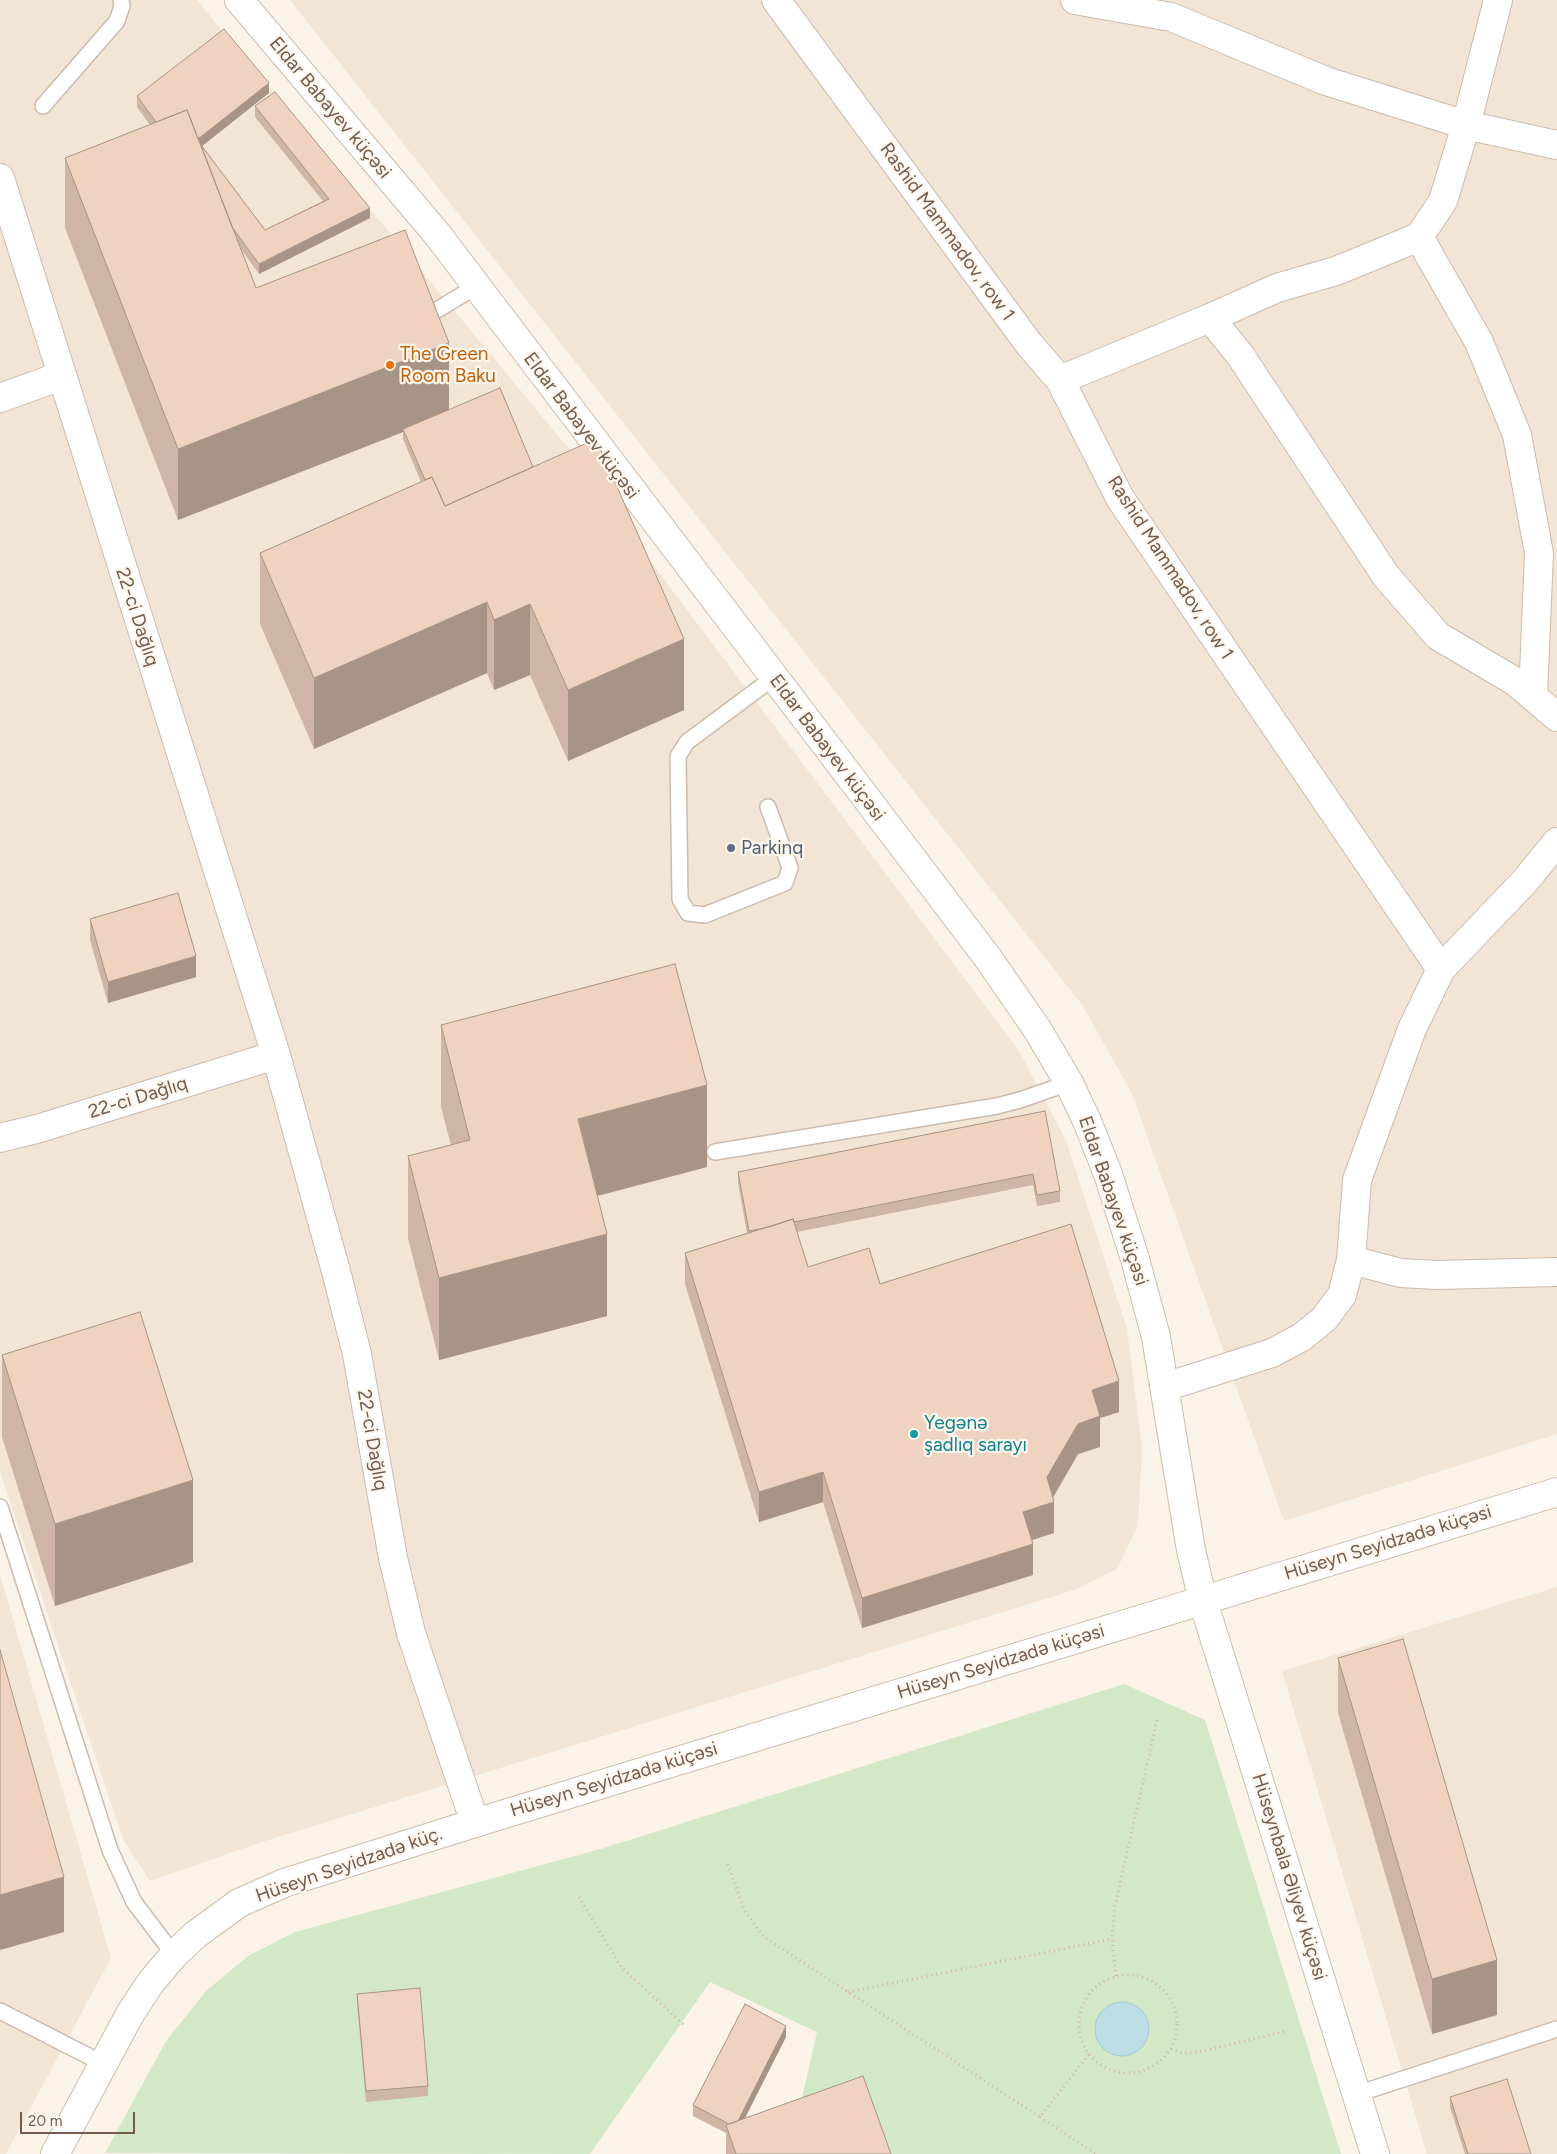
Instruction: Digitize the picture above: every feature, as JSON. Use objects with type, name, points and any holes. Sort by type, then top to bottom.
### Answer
[{"type":"street","name":"Eldar Babayev küçəsi","points":[[239,0],[437,234],[475,287],[988,958],[1037,1029],[1069,1083],[1087,1121],[1108,1174],[1135,1259],[1156,1337],[1190,1550],[1203,1601]]},
{"type":"street","name":"Rashid Mammadov, row 1","points":[[776,0],[1028,344],[1060,380],[1120,498],[1441,969]]},
{"type":"street","points":[[1075,0],[1171,17],[1326,82],[1466,125],[1557,145]]},
{"type":"street","points":[[1060,380],[1277,288],[1336,271],[1419,237],[1443,201],[1466,125],[1498,0]]},
{"type":"street","name":"22-ci Dağlıq","points":[[0,178],[276,1055],[357,1354],[393,1558],[411,1633],[474,1823]]},
{"type":"street","points":[[1419,237],[1479,342],[1517,435],[1539,553],[1534,697]]},
{"type":"street","points":[[1210,318],[1240,355],[1386,576],[1438,636],[1516,682],[1557,717]]},
{"type":"street","points":[[0,398],[61,376]]},
{"type":"street","points":[[1165,1387],[1272,1354],[1302,1337],[1324,1319],[1342,1295],[1351,1260],[1357,1180],[1412,1029],[1441,969],[1525,881],[1557,842]]},
{"type":"street","name":"22-ci Dağlıq","points":[[0,1138],[37,1129],[276,1055]]},
{"type":"street","points":[[1351,1260],[1401,1273],[1437,1276],[1557,1272]]},
{"type":"street","points":[[1527,1500],[1557,1486]]},
{"type":"street","points":[[1527,1500],[1557,1494]]},
{"type":"street","name":"Hüseyn Seyidzadə küçəsi","points":[[474,1823],[1203,1601],[1527,1500]]},
{"type":"street","name":"Hüseynbala Əliyev küçəsi","points":[[1203,1601],[1375,2154]]},
{"type":"street","name":"Hüseyn Seyidzadə küç.","points":[[55,2154],[130,2014],[151,1982],[174,1955],[195,1935],[239,1903],[275,1887],[474,1823]]},
{"type":"lane","points":[[43,106],[116,21],[122,6],[121,0]]},
{"type":"lane","points":[[409,291],[425,312],[432,313],[475,287]]},
{"type":"lane","points":[[768,807],[790,868],[785,883],[705,915],[688,913],[680,899],[678,756],[687,742],[774,678]]},
{"type":"lane","points":[[715,1152],[996,1106],[1069,1083]]},
{"type":"lane","points":[[0,1507],[110,1850],[134,1902],[174,1955]]},
{"type":"lane","points":[[0,2011],[104,2064]]},
{"type":"lane","points":[[1357,2094],[1557,2030]]},
{"type":"path","points":[[1116,1976],[1112,1939],[1115,1906],[1156,1720]]},
{"type":"path","points":[[728,1864],[744,1910],[764,1937],[1096,2154]]},
{"type":"path","points":[[578,1897],[621,1967],[684,2025]]},
{"type":"path","points":[[848,1992],[1112,1939]]},
{"type":"path","points":[[1116,1976],[1136,1976],[1153,1982],[1168,1995],[1176,2012],[1177,2032],[1170,2050],[1157,2064],[1140,2072],[1121,2073],[1103,2067],[1089,2054],[1080,2036],[1080,2017],[1086,1999],[1099,1985],[1116,1976]]},
{"type":"path","points":[[1170,2050],[1183,2053],[1199,2052],[1286,2031]]},
{"type":"path","points":[[1040,2117],[1089,2054]]},
{"type":"shaded area","points":[[0,0],[197,0],[574,455],[639,546],[1019,1051],[1066,1140],[1127,1329],[1142,1447],[1138,1526],[1117,1569],[1077,1589],[262,1842],[150,1881],[123,1839],[0,1472]]},
{"type":"shaded area","points":[[290,0],[1557,0],[1557,1434],[1284,1521],[1132,1094],[1083,1006]]},
{"type":"shaded area","points":[[0,1574],[111,1958],[6,2154],[0,2154]]},
{"type":"shaded area","points":[[1557,1587],[1557,2154],[1427,2154],[1282,1671]]},
{"type":"green space","points":[[1124,1684],[1205,1720],[1341,2154],[882,2154],[799,2111],[817,2032],[710,1982],[590,2154],[105,2153],[166,2041],[206,1991],[248,1956],[295,1932],[604,1848]]},
{"type":"water","points":[[1122,2002],[1132,2004],[1141,2010],[1147,2019],[1149,2029],[1147,2039],[1141,2048],[1132,2054],[1122,2056],[1112,2054],[1103,2048],[1097,2039],[1095,2029],[1097,2019],[1103,2010],[1112,2004]]},
{"type":"building","points":[[224,29],[269,83],[198,139],[187,110],[156,122],[137,96]]},
{"type":"building","points":[[275,92],[370,208],[259,264],[232,227],[201,145],[265,230],[329,199],[255,106]]},
{"type":"building","points":[[187,110],[256,288],[405,230],[449,343],[178,449],[65,158]]},
{"type":"building","points":[[500,388],[533,467],[445,506],[432,477],[425,480],[403,429]]},
{"type":"building","points":[[596,439],[684,639],[568,690],[530,604],[494,620],[487,602],[314,678],[260,553],[432,477],[445,506]]},
{"type":"building","points":[[178,893],[196,956],[108,982],[90,919]]},
{"type":"building","points":[[675,964],[707,1085],[578,1119],[607,1234],[439,1278],[408,1156],[470,1140],[441,1025]]},
{"type":"building","points":[[1045,1111],[1060,1191],[1037,1195],[1033,1174],[794,1222],[793,1219],[749,1231],[738,1172]]},
{"type":"building","name":"Yegənə şadlıq sarayı","points":[[793,1219],[808,1267],[869,1248],[880,1284],[1071,1224],[1119,1381],[1092,1390],[1100,1416],[1078,1424],[1047,1477],[1054,1502],[1023,1512],[1033,1544],[862,1598],[823,1472],[759,1492],[685,1253]]},
{"type":"building","points":[[140,1312],[193,1480],[55,1524],[2,1355]]},
{"type":"building","points":[[1403,1639],[1497,1960],[1432,1979],[1338,1658]]},
{"type":"building","points":[[0,1650],[64,1877],[0,1895]]},
{"type":"building","points":[[420,1988],[428,2086],[366,2091],[357,1994]]},
{"type":"building","points":[[745,2004],[786,2026],[738,2121],[729,2124],[693,2105]]},
{"type":"building","points":[[863,2076],[891,2154],[736,2154],[726,2125]]},
{"type":"building","points":[[1507,2079],[1531,2154],[1468,2154],[1450,2097]]},
{"type":"place","name":"The Green Room Baku","points":[[390,365]]},
{"type":"place","name":"Parkinq","points":[[731,848]]},
{"type":"place","name":"Yegənə şadlıq sarayı","points":[[914,1434]]}]
